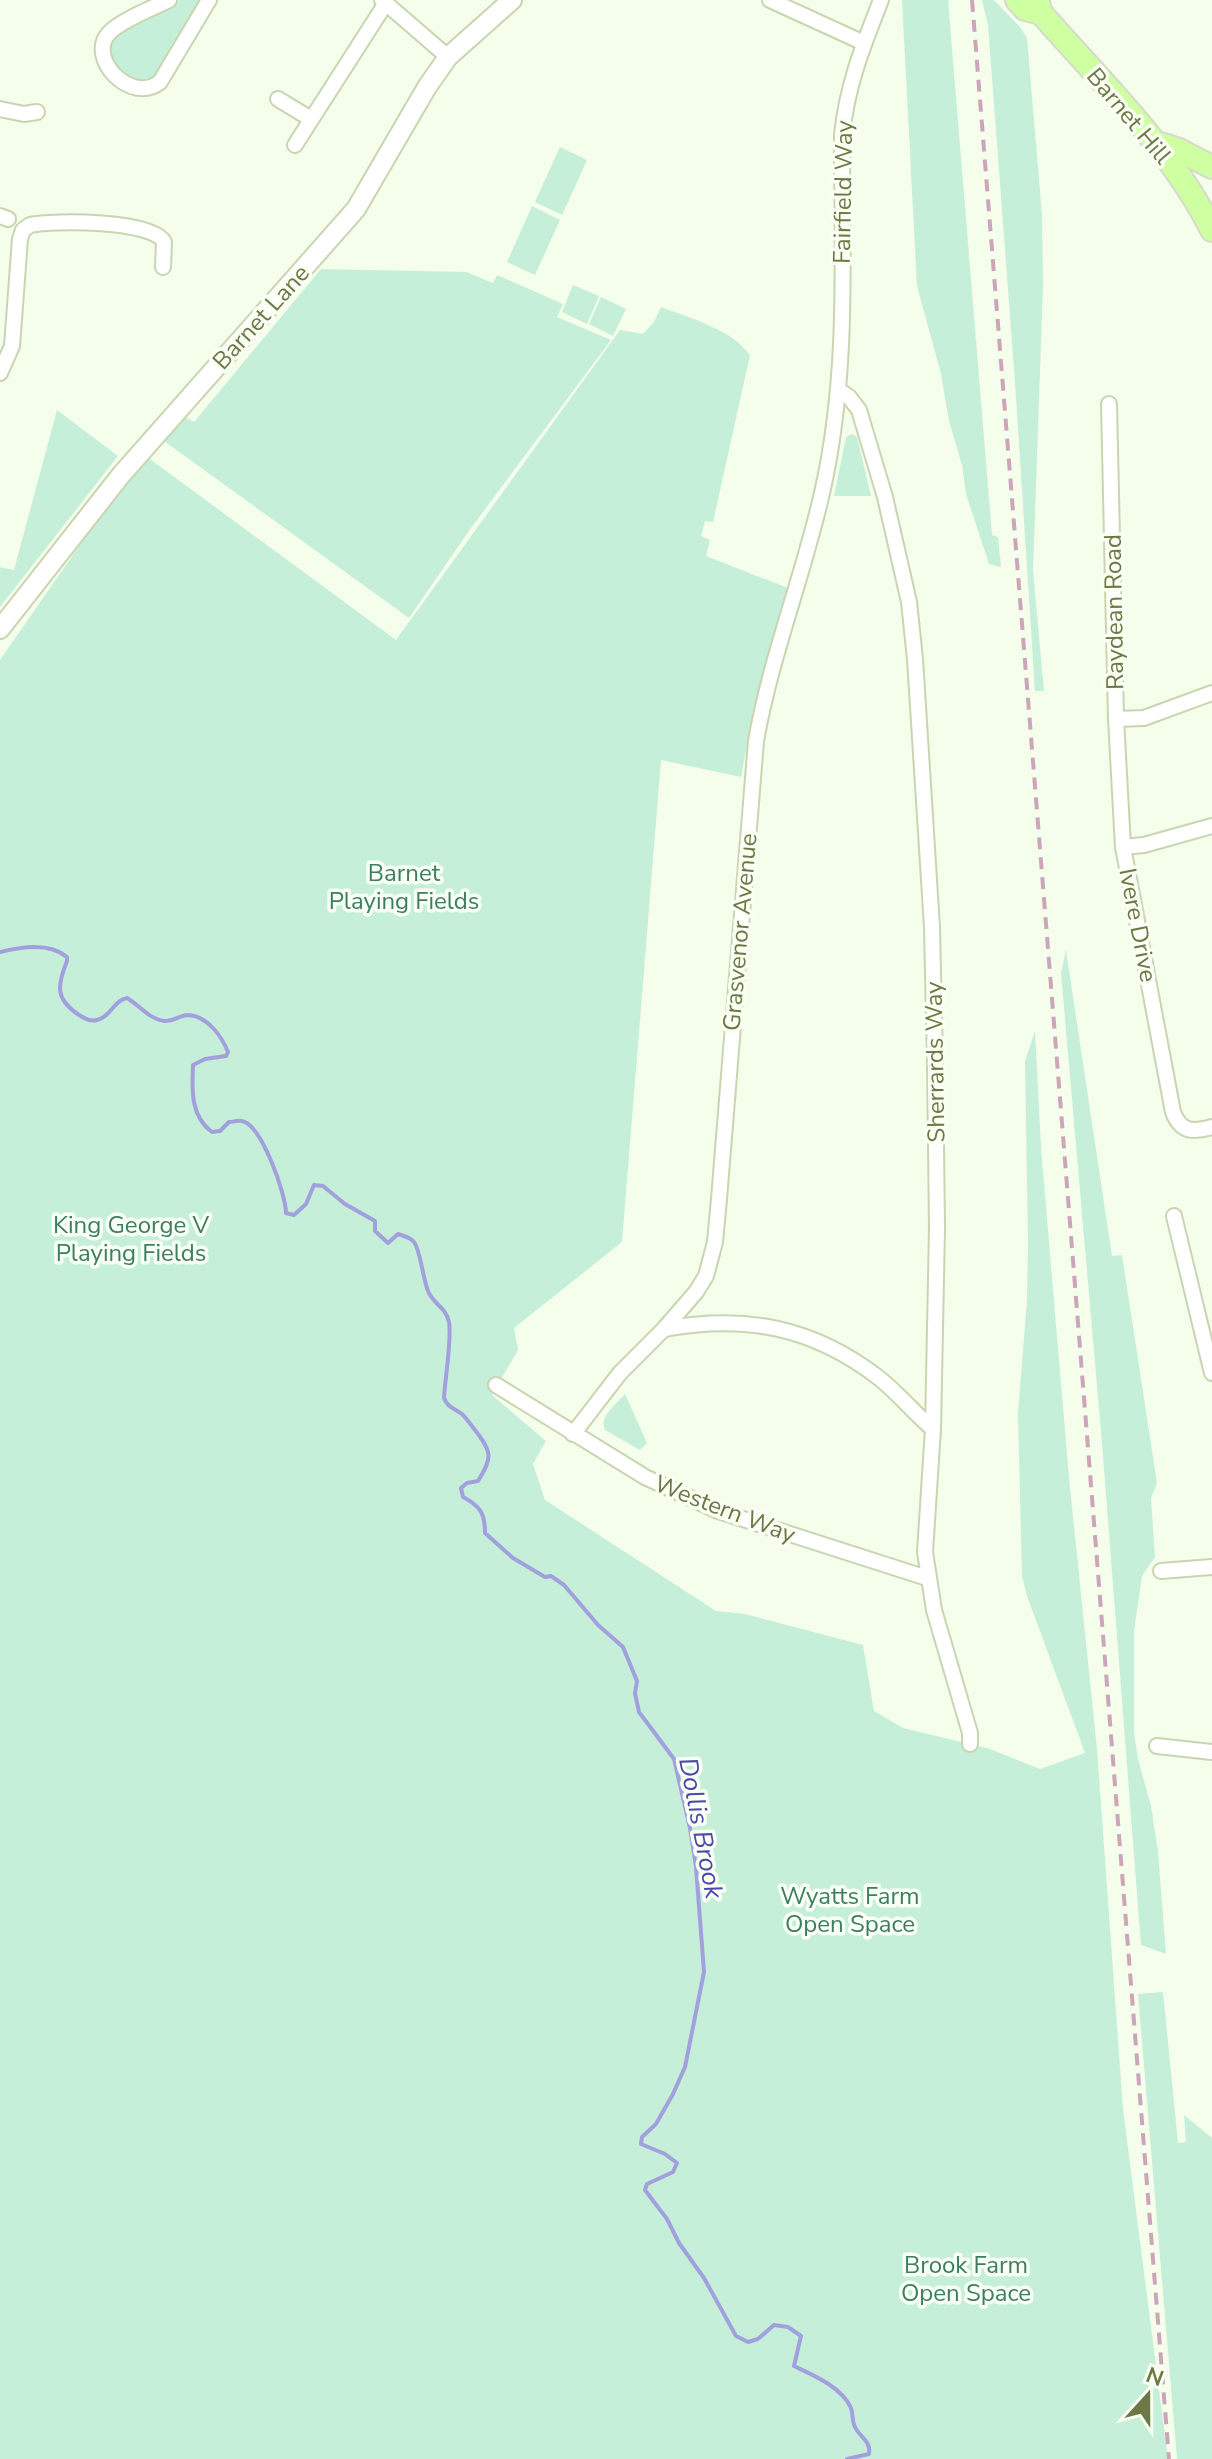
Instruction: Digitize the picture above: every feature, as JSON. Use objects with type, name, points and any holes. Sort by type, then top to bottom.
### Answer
[{"type":"main road","name":"Barnet Hill","points":[[1017,0],[1025,9],[1043,4],[1176,171],[1211,227]]},
{"type":"main road","points":[[1154,142],[1179,150],[1212,167]]},
{"type":"street","points":[[169,0],[113,29],[102,45],[105,61],[127,85],[135,89],[148,89],[160,82],[209,0]]},
{"type":"street","name":"Barnet Lane","points":[[0,629],[121,475],[356,209],[427,87],[448,57],[512,0]]},
{"type":"street","points":[[770,0],[864,43]]},
{"type":"street","name":"Fairfield Way","points":[[839,390],[842,357],[842,135],[848,89],[881,0]]},
{"type":"street","points":[[295,145],[384,2],[448,57]]},
{"type":"street","points":[[278,99],[311,119]]},
{"type":"street","points":[[0,109],[24,114],[37,112]]},
{"type":"street","points":[[0,373],[12,346],[20,239],[26,227],[40,223],[98,221],[155,233],[164,242],[163,267]]},
{"type":"street","name":"Grasvenor Avenue","points":[[573,1434],[620,1373],[696,1292],[709,1270],[715,1242],[756,741],[771,673],[822,495],[839,390]]},
{"type":"street","name":"Sherrards Way","points":[[839,390],[859,410],[885,497],[909,602],[915,659],[926,810],[934,1002],[937,1228],[933,1429],[925,1552],[927,1578],[938,1625],[970,1733],[970,1744]]},
{"type":"street","name":"Raydean Road","points":[[1109,404],[1116,719],[1144,718],[1212,693]]},
{"type":"street","name":"Ivere Drive","points":[[1116,719],[1123,847],[1173,1112],[1181,1127],[1196,1131],[1212,1127]]},
{"type":"street","points":[[1123,847],[1144,845],[1212,826]]},
{"type":"street","points":[[1174,1216],[1212,1373]]},
{"type":"street","points":[[664,1329],[689,1324],[738,1322],[779,1327],[808,1337],[842,1354],[880,1379],[933,1429]]},
{"type":"street","name":"Western Way","points":[[496,1385],[645,1477],[718,1511],[927,1578]]},
{"type":"street","points":[[1161,1571],[1212,1567]]},
{"type":"street","points":[[1157,1746],[1212,1752]]},
{"type":"green space","points":[[180,0],[204,0],[159,76],[147,84],[120,70],[112,59],[111,43],[126,29]]},
{"type":"green space","points":[[902,0],[948,0],[992,535],[998,537],[1001,567],[989,564],[966,494],[941,374],[917,286]]},
{"type":"green space","points":[[982,0],[994,0],[1027,38],[1042,215],[1043,286],[1033,571],[1044,691],[1035,691],[988,25]]},
{"type":"green space","points":[[560,147],[587,160],[562,215],[535,202]]},
{"type":"green space","points":[[532,206],[560,220],[535,275],[507,262]]},
{"type":"green space","points":[[321,269],[466,272],[493,283],[497,275],[563,304],[557,317],[611,340],[471,528],[409,618],[164,441],[185,417],[194,422]]},
{"type":"green space","points":[[573,285],[599,296],[587,324],[562,312]]},
{"type":"green space","points":[[601,297],[626,309],[613,336],[589,324]]},
{"type":"green space","points":[[661,307],[721,331],[750,355],[713,522],[705,521],[701,536],[710,540],[706,556],[788,588],[754,706],[741,777],[661,760],[622,1242],[514,1328],[518,1350],[492,1395],[546,1441],[533,1464],[545,1500],[716,1611],[745,1614],[863,1645],[874,1711],[903,1728],[990,1749],[1040,1769],[1085,1753],[1022,1576],[1018,1413],[1027,1300],[1025,1061],[1035,1031],[1041,1148],[1069,1478],[1097,1749],[1123,2109],[1168,2459],[0,2459],[0,660],[143,454],[396,640],[620,330],[643,334],[654,322]]},
{"type":"green space","points":[[57,410],[118,456],[0,607],[0,567],[14,570]]},
{"type":"green space","points":[[852,434],[857,437],[871,496],[834,496],[846,437]]},
{"type":"green space","points":[[1066,950],[1112,1256],[1122,1255],[1157,1483],[1151,1498],[1155,1557],[1142,1576],[1134,1631],[1134,1733],[1158,1852],[1166,1954],[1141,1945],[1061,973]]},
{"type":"green space","points":[[625,1394],[647,1443],[640,1450],[605,1430],[606,1415]]},
{"type":"green space","points":[[1163,1992],[1178,2143],[1186,2142],[1184,2115],[1212,2138],[1212,2459],[1177,2459],[1138,1994]]},
{"type":"waterway","name":"Dollis Brook","points":[[0,952],[26,947],[43,948],[67,957],[60,991],[71,1009],[88,1020],[95,1021],[106,1016],[127,998],[159,1020],[188,1015],[208,1023],[228,1052],[226,1056],[205,1059],[193,1065],[196,1110],[212,1132],[220,1131],[229,1122],[242,1121],[250,1125],[272,1162],[286,1213],[294,1215],[306,1204],[314,1185],[323,1186],[345,1204],[375,1221],[375,1231],[388,1243],[398,1234],[414,1242],[428,1291],[449,1322],[444,1398],[469,1422],[487,1449],[486,1466],[478,1481],[461,1488],[463,1497],[480,1511],[485,1533],[513,1558],[564,1585],[598,1625],[623,1647],[637,1681],[635,1693],[639,1712],[674,1759],[696,1867],[704,1972],[685,2067],[656,2124],[642,2137],[641,2144],[677,2163],[673,2172],[647,2184],[645,2190],[704,2278],[736,2336],[748,2342],[758,2339],[774,2325],[788,2327],[801,2336],[794,2366],[826,2382],[841,2394],[851,2408],[855,2427],[868,2445],[869,2454],[847,2459]]},
{"type":"railway","points":[[972,0],[1169,2459]]},
{"type":"park label","name":"Barnet Playing Fields","points":[[404,887]]},
{"type":"park label","name":"King George V Playing Fields","points":[[131,1239]]},
{"type":"park label","name":"Wyatts Farm Open Space","points":[[850,1910]]},
{"type":"park label","name":"Brook Farm Open Space","points":[[966,2279]]}]
